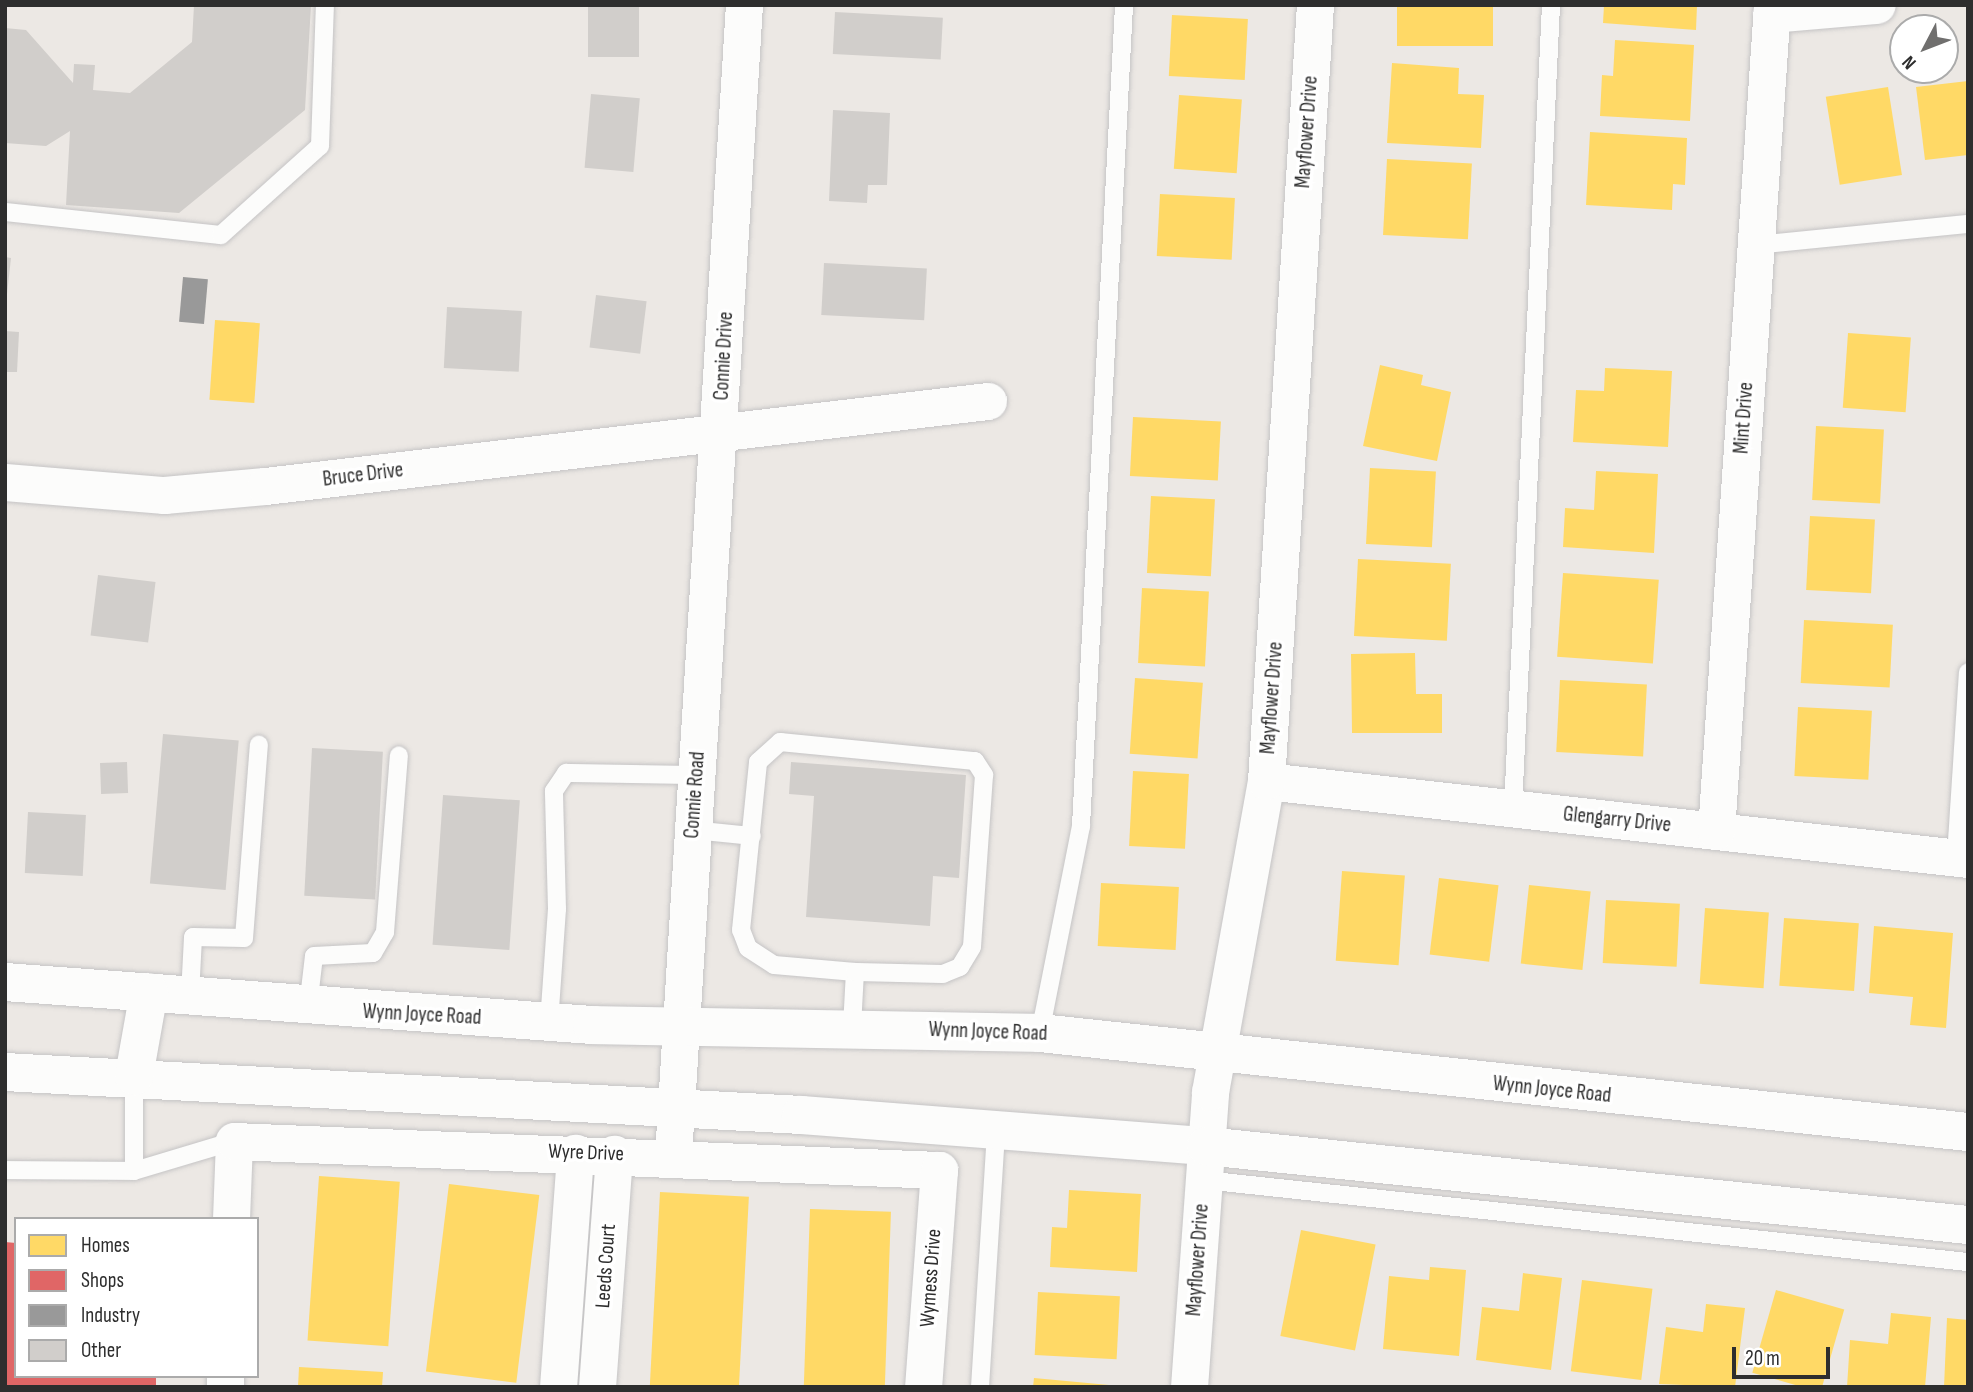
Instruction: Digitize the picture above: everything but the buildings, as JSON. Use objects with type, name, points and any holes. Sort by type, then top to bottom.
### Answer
[{"type":"main road","name":"Wynn Joyce Road","points":[[5,982],[190,995],[308,1007],[549,1023],[852,1027],[1040,1033],[1968,1132]]},
{"type":"main road","points":[[134,1076],[149,992]]},
{"type":"main road","points":[[5,1072],[134,1076],[996,1130],[1205,1163],[1968,1225]]},
{"type":"street","name":"Connie Drive","points":[[719,435],[744,5]]},
{"type":"street","name":"Mayflower Drive","points":[[1189,1387],[1205,1163],[1218,1053],[1266,781],[1315,5]]},
{"type":"street","points":[[1771,10],[1877,5]]},
{"type":"street","name":"Mint Drive","points":[[1716,831],[1771,10]]},
{"type":"street","points":[[719,435],[988,401]]},
{"type":"street","name":"Bruce Drive","points":[[5,482],[164,495],[719,435]]},
{"type":"street","name":"Connie Road","points":[[673,1155],[673,1108],[719,435]]},
{"type":"street","name":"Glengarry Drive","points":[[1266,781],[1962,858]]},
{"type":"street","points":[[231,1217],[234,1141]]},
{"type":"street","name":"Wyre Drive","points":[[234,1141],[673,1155],[939,1170]]},
{"type":"street","name":"Leeds Court","points":[[575,1153],[558,1381],[597,1382],[614,1154]]},
{"type":"street","name":"Wymess Drive","points":[[923,1387],[939,1170]]},
{"type":"lane","points":[[5,212],[221,235],[320,146],[325,5]]},
{"type":"lane","points":[[1040,1033],[1081,826],[1124,5]]},
{"type":"lane","points":[[1513,808],[1551,5]]},
{"type":"lane","points":[[1756,245],[1968,224]]},
{"type":"lane","points":[[1962,858],[1968,673]]},
{"type":"lane","points":[[780,743],[975,761],[984,775],[972,947],[960,967],[943,974],[855,972],[774,965],[748,948],[741,930],[758,762],[780,743]]},
{"type":"lane","points":[[190,995],[193,937],[244,938],[259,745]]},
{"type":"lane","points":[[308,1007],[314,956],[373,953],[385,932],[399,756]]},
{"type":"lane","points":[[549,1023],[557,909],[554,791],[566,773],[697,775]]},
{"type":"lane","points":[[693,830],[752,836]]},
{"type":"lane","points":[[852,1027],[855,972]]},
{"type":"lane","points":[[134,1076],[134,1171]]},
{"type":"lane","points":[[980,1387],[996,1130]]},
{"type":"lane","points":[[5,1170],[134,1171],[234,1141]]},
{"type":"lane","points":[[1205,1163],[1968,1262]]}]
